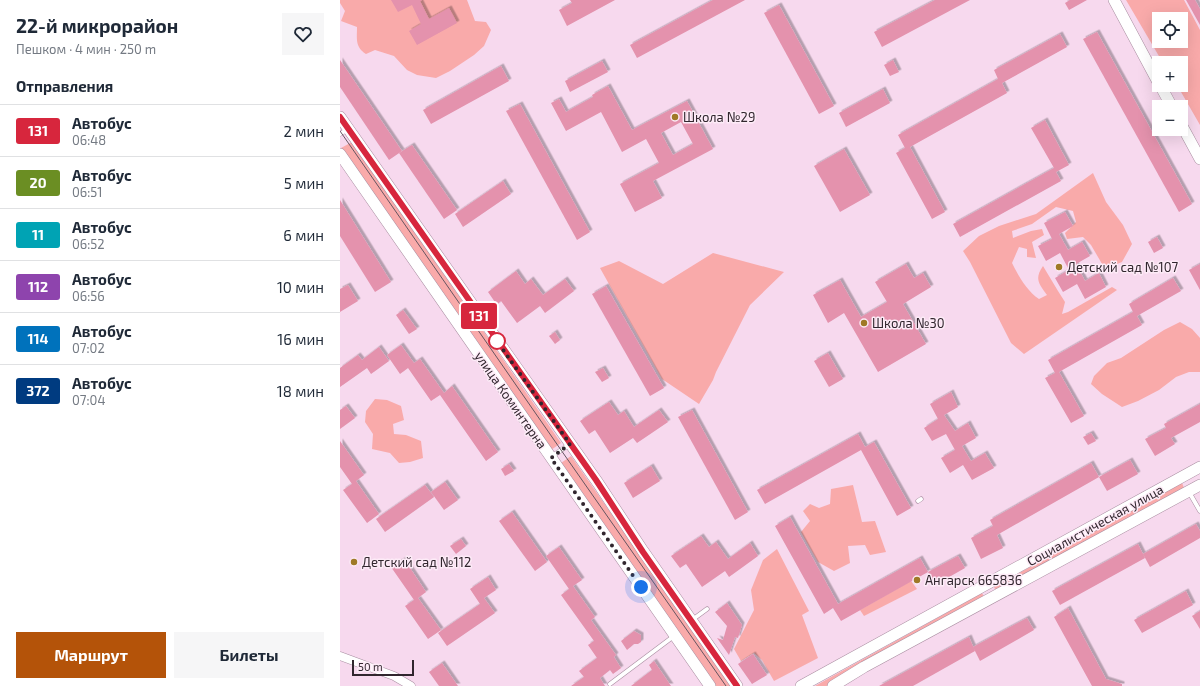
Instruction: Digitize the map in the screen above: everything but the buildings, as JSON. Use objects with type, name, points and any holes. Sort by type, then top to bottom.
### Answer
[{"type":"street","points":[[1114,0],[1152,71]]},
{"type":"street","name":"улица Коминтерна","points":[[340,117],[344,131],[570,444],[737,686]]},
{"type":"street","points":[[1188,136],[1200,159]]},
{"type":"street","name":"улица Коминтерна","points":[[340,154],[710,686]]},
{"type":"street","name":"Социалистическая улица","points":[[801,686],[1200,467]]},
{"type":"street","name":"Социалистическая улица","points":[[833,686],[864,667],[1200,485]]},
{"type":"street","points":[[340,656],[394,676],[411,686]]},
{"type":"lane","points":[[551,458],[570,444]]},
{"type":"lane","points":[[1189,492],[1199,510],[1193,511]]},
{"type":"lane","points":[[691,620],[707,609]]},
{"type":"lane","points":[[610,684],[674,635]]},
{"type":"shaded area","points":[[340,0],[467,0],[475,21],[486,22],[491,30],[484,46],[474,55],[450,71],[436,78],[417,75],[407,70],[394,56],[375,50],[366,54],[362,51],[357,42],[357,27],[341,21],[345,11],[340,3]]},
{"type":"shaded area","points":[[1126,0],[1184,0],[1200,30],[1200,125],[1188,104],[1188,100],[1186,100],[1181,92],[1188,92],[1188,56],[1159,56],[1154,48],[1188,48],[1188,12],[1152,12],[1152,44]]},
{"type":"shaded area","points":[[352,142],[561,443],[551,450],[341,148]]},
{"type":"shaded area","points":[[1093,173],[1106,202],[1123,225],[1132,244],[1122,262],[1105,269],[1091,245],[1083,237],[1067,239],[1065,233],[1076,222],[1073,211],[1056,207],[1032,224],[1012,231],[1013,238],[1031,231],[1042,229],[1044,235],[1032,242],[1036,258],[1027,257],[1027,249],[1019,247],[1012,263],[1020,278],[1039,299],[1047,295],[1038,278],[1043,266],[1065,302],[1062,314],[1112,287],[1117,290],[1024,354],[1011,343],[963,251],[979,236],[999,226],[1036,214]]},
{"type":"shaded area","points":[[713,253],[784,272],[750,305],[713,380],[699,404],[662,379],[600,268],[619,261],[663,284]]},
{"type":"shaded area","points":[[1180,322],[1192,329],[1200,338],[1200,372],[1189,372],[1176,377],[1159,390],[1138,401],[1122,407],[1102,394],[1091,384],[1094,376],[1107,363],[1121,358],[1164,330]]},
{"type":"shaded area","points":[[375,399],[387,400],[401,406],[404,420],[393,424],[394,434],[406,435],[421,441],[423,458],[410,462],[399,463],[390,453],[372,449],[373,434],[365,422],[366,411]]},
{"type":"shaded area","points":[[571,456],[732,686],[716,686],[561,463]]},
{"type":"shaded area","points":[[1182,483],[1184,488],[996,591],[994,587]]},
{"type":"shaded area","points":[[853,485],[862,522],[875,521],[886,552],[870,555],[865,545],[848,546],[850,563],[834,571],[818,562],[801,532],[810,521],[803,511],[810,504],[819,508],[830,504],[831,489]]},
{"type":"shaded area","points":[[777,549],[809,611],[802,615],[818,658],[774,681],[762,660],[754,653],[741,661],[734,649],[754,610],[751,590],[763,560]]},
{"type":"shaded area","points":[[911,581],[917,589],[864,616],[860,610]]},
{"type":"shaded area","points":[[982,593],[984,597],[830,686],[815,686]]},
{"type":"tram line","points":[[340,131],[726,686]]},
{"type":"bus line","name":"131","points":[[340,117],[596,480],[643,552],[737,686]]},
{"type":"place","name":"Школа №29","points":[[675,117]]},
{"type":"place","name":"Детский сад №107","points":[[1059,267]]},
{"type":"place","name":"Школа №30","points":[[864,323]]},
{"type":"place","name":"Детский сад №112","points":[[354,562]]},
{"type":"place","name":"Ангарск 665836","points":[[917,580]]},
{"type":"route","points":[[497,341],[496,340],[570,444],[551,458],[641,587]]}]
